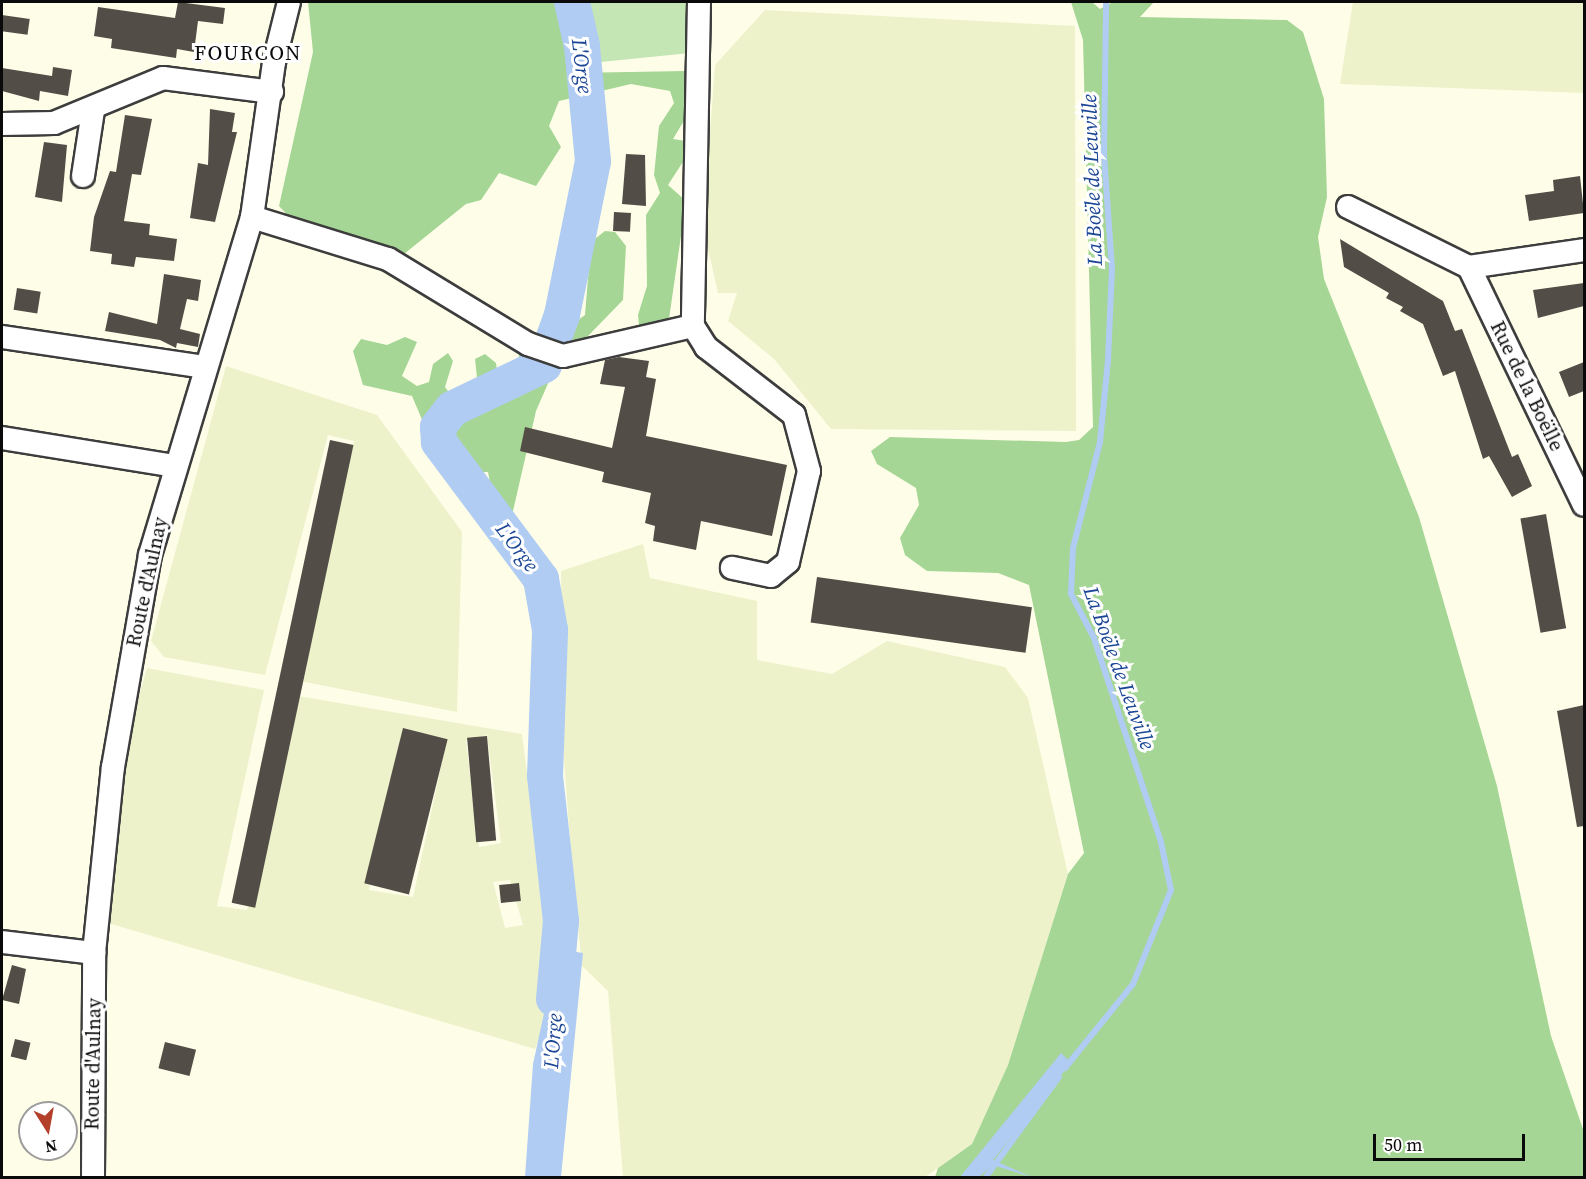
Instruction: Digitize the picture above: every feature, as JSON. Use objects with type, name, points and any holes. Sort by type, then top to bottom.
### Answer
[{"type":"street","name":"Route d'Aulnay","points":[[93,1178],[94,953],[113,766],[150,555],[252,217],[289,2]]},
{"type":"street","points":[[699,2],[693,326],[706,347],[794,415],[809,471],[788,562],[771,576],[732,568]]},
{"type":"street","points":[[2,124],[54,123],[93,111],[163,78],[272,92]]},
{"type":"street","points":[[83,176],[93,111]]},
{"type":"street","points":[[1348,207],[1469,267],[1584,250]]},
{"type":"street","points":[[252,217],[388,259],[528,344],[563,356],[693,326]]},
{"type":"street","name":"Rue de la Boëlle","points":[[1469,267],[1584,505]]},
{"type":"street","points":[[2,337],[206,367]]},
{"type":"street","points":[[2,438],[175,466]]},
{"type":"street","points":[[2,942],[94,953]]},
{"type":"green space","points":[[308,2],[558,2],[573,73],[685,71],[688,114],[673,139],[686,141],[690,151],[668,185],[686,201],[669,319],[657,326],[639,325],[638,315],[647,286],[646,215],[660,193],[654,175],[659,126],[674,103],[670,91],[631,84],[559,101],[549,126],[561,147],[536,186],[499,173],[481,200],[466,204],[404,254],[294,222],[279,206],[313,52]]},
{"type":"green space","points":[[576,2],[687,2],[690,53],[581,64]]},
{"type":"green space","points":[[1071,2],[1092,2],[1100,9],[1113,2],[1154,2],[1140,17],[1287,20],[1303,32],[1324,99],[1327,197],[1318,237],[1324,279],[1419,517],[1497,786],[1551,1036],[1584,1132],[1584,1177],[935,1177],[938,1168],[972,1144],[1008,1065],[1068,874],[1084,853],[1029,585],[998,573],[927,571],[905,555],[900,538],[919,505],[916,488],[877,464],[871,451],[890,437],[1066,442],[1079,440],[1093,427],[1083,40]]},
{"type":"green space","points":[[1353,2],[1584,2],[1584,93],[1340,84]]},
{"type":"green space","points":[[765,10],[1075,26],[1076,431],[831,429],[774,359],[728,321],[737,293],[718,293],[703,226],[715,65]]},
{"type":"green space","points":[[605,231],[615,232],[626,246],[623,300],[553,372],[536,411],[513,511],[502,516],[495,512],[488,472],[475,472],[452,441],[426,429],[412,396],[363,385],[353,351],[361,339],[387,345],[405,337],[417,342],[402,376],[417,386],[429,382],[433,364],[448,353],[453,361],[445,387],[451,395],[478,387],[475,359],[485,354],[496,363],[501,398],[510,398],[518,387],[519,354],[541,347],[585,315],[591,242]]},
{"type":"green space","points":[[226,366],[377,415],[462,532],[457,712],[300,681],[354,441],[328,435],[265,675],[164,657],[151,641]]},
{"type":"green space","points":[[643,544],[650,578],[757,601],[757,660],[832,674],[887,641],[1005,667],[1028,698],[1068,874],[1008,1065],[972,1144],[925,1177],[623,1177],[608,991],[582,966],[562,733],[561,571]]},
{"type":"green space","points":[[147,668],[264,690],[217,906],[247,910],[298,696],[522,734],[555,993],[535,1049],[108,923],[132,720]],"holes":[[[403,728],[447,739],[413,897],[369,890]],[[487,735],[501,843],[479,847],[466,741]],[[510,880],[523,925],[505,928],[493,882]]]},
{"type":"water","points":[[558,949],[583,953],[561,1177],[525,1177],[533,1064]]},
{"type":"water","points":[[1061,1053],[1069,1061],[1066,1069],[993,1160],[1032,1177],[992,1165],[979,1177],[960,1177]]},
{"type":"building","points":[[178,2],[225,8],[223,24],[198,21],[194,52],[177,49],[176,58],[111,48],[112,39],[94,36],[98,7],[175,18]]},
{"type":"building","points":[[2,15],[30,19],[28,35],[2,31]]},
{"type":"building","points":[[53,67],[72,70],[68,96],[40,91],[39,101],[2,91],[2,68],[52,76]]},
{"type":"building","points":[[210,109],[235,113],[232,132],[237,132],[215,222],[190,218],[198,163],[208,165]]},
{"type":"building","points":[[125,115],[152,119],[141,175],[132,174],[124,221],[150,224],[149,235],[177,239],[174,261],[136,257],[134,267],[111,264],[112,254],[90,251],[94,217],[110,171],[116,172]]},
{"type":"building","points":[[44,142],[67,145],[62,202],[35,197]]},
{"type":"building","points":[[626,154],[645,155],[646,206],[622,204]]},
{"type":"building","points":[[1580,176],[1584,213],[1529,221],[1525,195],[1554,191],[1553,180]]},
{"type":"building","points":[[614,212],[631,213],[630,232],[613,231]]},
{"type":"building","points":[[1340,239],[1443,301],[1455,331],[1462,329],[1512,457],[1518,454],[1532,486],[1512,497],[1489,456],[1483,459],[1455,371],[1443,376],[1423,324],[1400,311],[1403,307],[1386,298],[1389,293],[1344,267]]},
{"type":"building","points":[[164,274],[201,280],[198,301],[187,299],[180,329],[200,334],[198,347],[177,343],[176,348],[160,340],[105,331],[109,312],[157,324]]},
{"type":"building","points":[[1584,283],[1584,306],[1538,318],[1533,290]]},
{"type":"building","points":[[17,288],[41,292],[37,313],[14,310]]},
{"type":"building","points":[[619,357],[649,361],[646,377],[656,379],[646,436],[787,465],[772,536],[701,521],[696,550],[653,541],[655,526],[645,523],[651,493],[602,482],[604,472],[520,451],[525,427],[612,448],[625,387],[600,384],[605,360]]},
{"type":"building","points":[[1584,362],[1584,391],[1569,397],[1559,372]]},
{"type":"building","points":[[330,440],[353,445],[255,908],[232,903]]},
{"type":"building","points":[[1546,514],[1566,628],[1541,633],[1520,519]]},
{"type":"building","points":[[817,577],[1032,607],[1025,653],[811,623]]},
{"type":"building","points":[[1584,705],[1584,826],[1577,827],[1557,711]]},
{"type":"building","points":[[403,728],[448,739],[409,894],[364,883]]},
{"type":"building","points":[[487,736],[496,841],[476,842],[467,738]]},
{"type":"building","points":[[519,883],[521,901],[501,903],[499,885]]},
{"type":"building","points":[[12,965],[26,969],[19,1004],[2,1000]]},
{"type":"building","points":[[15,1039],[31,1043],[26,1060],[11,1056]]},
{"type":"building","points":[[165,1042],[196,1050],[190,1076],[158,1068]]},
{"type":"waterway","name":"L'Orge","points":[[554,999],[561,921],[545,776],[550,630],[541,579],[439,442],[438,427],[452,409],[544,365],[562,315],[593,161],[582,46],[572,2]]},
{"type":"waterway","name":"La Boële de Leuville","points":[[1065,1068],[1133,984],[1171,890],[1161,842],[1094,638],[1071,594],[1073,548],[1100,442],[1108,360],[1112,269],[1104,154],[1106,2]]},
{"type":"waterway","name":"La Boële de Leuville","points":[[985,1178],[1059,1077]]},
{"type":"district","name":"FOURCON","points":[[248,53]]}]
